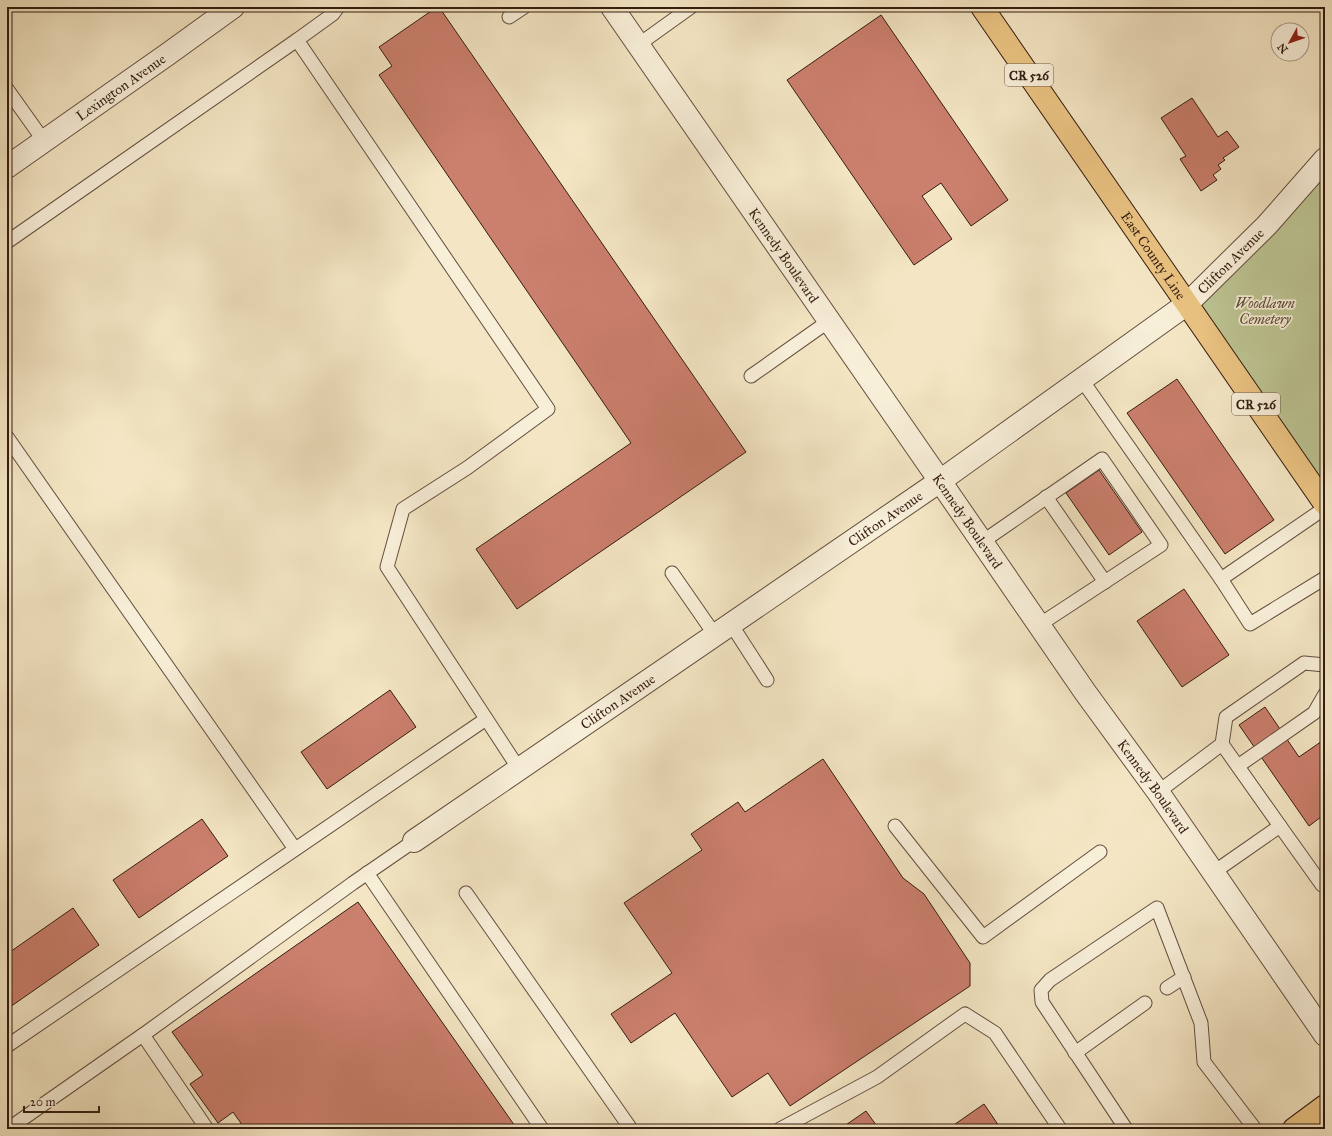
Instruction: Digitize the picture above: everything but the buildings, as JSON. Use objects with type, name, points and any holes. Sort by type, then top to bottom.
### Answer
[{"type":"main road","name":"East County Line","points":[[982,7],[1325,504]]},
{"type":"main road","points":[[1294,1129],[1325,1106]]},
{"type":"street","name":"Lexington Avenue","points":[[7,167],[233,7]]},
{"type":"street","name":"Kennedy Boulevard","points":[[612,7],[1085,692],[1214,872],[1325,1035]]},
{"type":"street","name":"Clifton Avenue","points":[[414,841],[940,481],[1187,304],[1267,225],[1325,159]]},
{"type":"lane","points":[[7,242],[333,14],[338,7]]},
{"type":"lane","points":[[509,17],[524,7]]},
{"type":"lane","points":[[638,45],[691,7]]},
{"type":"lane","points":[[296,40],[548,408],[467,468],[403,509],[387,567],[520,769]]},
{"type":"lane","points":[[7,89],[44,141]]},
{"type":"lane","points":[[751,376],[829,321]]},
{"type":"lane","points":[[1082,380],[1221,579],[1250,624],[1325,578]]},
{"type":"lane","points":[[7,437],[295,849]]},
{"type":"lane","points":[[982,542],[1102,458],[1161,546],[1039,625]]},
{"type":"lane","points":[[1046,497],[1105,582]]},
{"type":"lane","points":[[1221,579],[1325,508]]},
{"type":"lane","points":[[672,572],[767,680]]},
{"type":"lane","points":[[1322,885],[1222,744],[1226,717],[1304,663],[1325,665]]},
{"type":"lane","points":[[1238,766],[1314,713],[1325,694]]},
{"type":"lane","points":[[7,1046],[486,719]]},
{"type":"lane","points":[[1158,792],[1222,744]]},
{"type":"lane","points":[[895,826],[983,937],[1100,852]]},
{"type":"lane","points":[[1214,872],[1280,826]]},
{"type":"lane","points":[[8,1129],[143,1035],[367,873],[414,841]]},
{"type":"lane","points":[[367,873],[542,1129]]},
{"type":"lane","points":[[466,894],[511,956],[631,1129]]},
{"type":"lane","points":[[1126,1129],[1042,1002],[1041,990],[1050,980],[1157,908],[1201,1023],[1204,1062],[1254,1129]]},
{"type":"lane","points":[[1167,988],[1184,977]]},
{"type":"lane","points":[[1075,1053],[1146,1003]]},
{"type":"lane","points":[[780,1129],[877,1077],[965,1014],[995,1033],[1060,1129]]},
{"type":"lane","points":[[143,1035],[207,1129]]},
{"type":"green space","name":"Woodlawn Cemetery","points":[[1325,159],[1325,504],[1187,304]]}]
